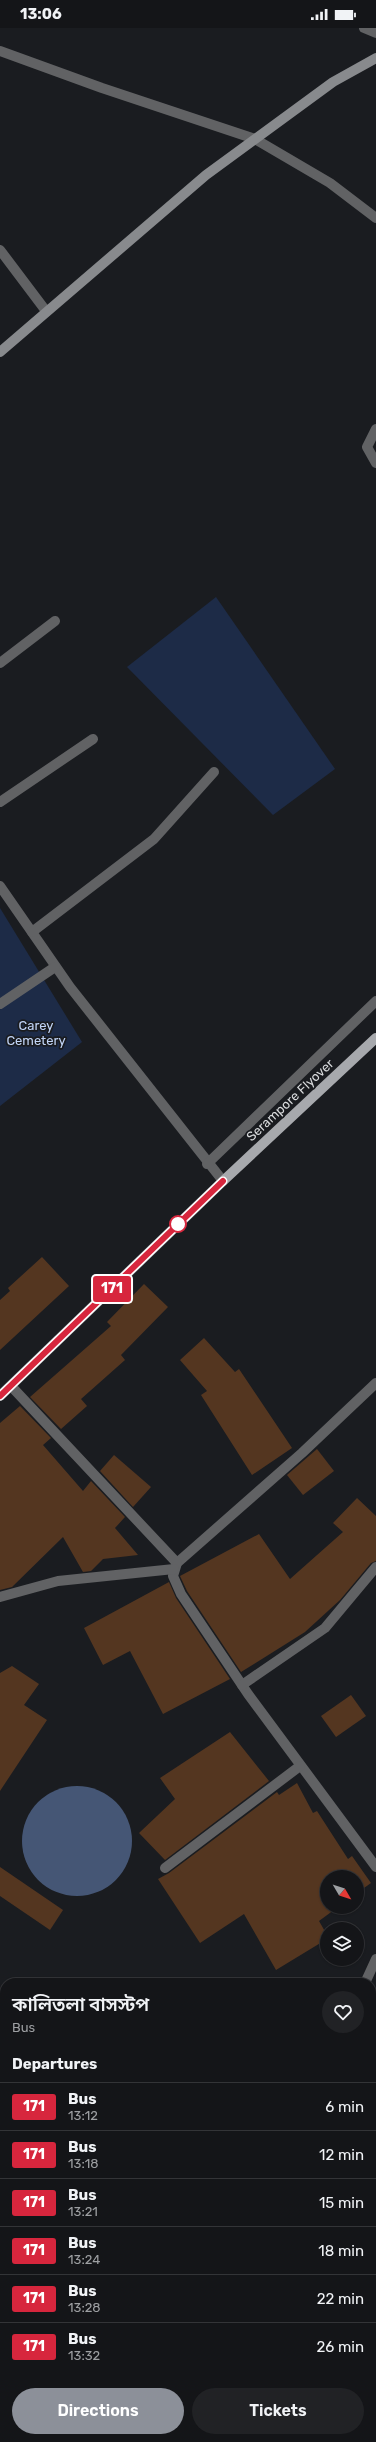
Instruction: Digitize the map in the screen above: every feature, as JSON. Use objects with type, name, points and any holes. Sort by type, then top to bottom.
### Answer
[{"type":"main road","name":"Serampore Flyover","points":[[0,1396],[223,1181],[376,1038]]},
{"type":"street","points":[[364,28],[376,33]]},
{"type":"street","points":[[0,51],[102,88],[255,139],[330,183],[376,218]]},
{"type":"street","points":[[0,352],[206,175],[334,82],[376,58]]},
{"type":"street","points":[[0,250],[46,311]]},
{"type":"street","points":[[376,429],[367,447],[376,463]]},
{"type":"street","points":[[0,663],[55,621]]},
{"type":"street","points":[[0,802],[94,739]]},
{"type":"street","points":[[32,932],[154,839],[214,772]]},
{"type":"street","points":[[0,886],[55,967],[207,1164],[223,1181]]},
{"type":"street","points":[[0,1004],[55,967]]},
{"type":"street","points":[[207,1164],[376,1002]]},
{"type":"street","points":[[0,1597],[58,1582],[176,1566],[302,1453],[376,1383]]},
{"type":"street","points":[[11,1386],[176,1566],[174,1582],[180,1594],[242,1685],[300,1766],[376,1867]]},
{"type":"street","points":[[242,1685],[324,1628],[376,1566]]},
{"type":"street","points":[[165,1868],[300,1766]]},
{"type":"street","points":[[367,1978],[376,1960]]},
{"type":"green space","points":[[216,597],[335,769],[273,815],[127,667]]},
{"type":"green space","name":"Carey Cemetery","points":[[0,908],[82,1042],[0,1106]]},
{"type":"shaded area","points":[[77,1786],[98,1790],[116,1802],[128,1820],[132,1841],[128,1862],[116,1880],[98,1892],[77,1896],[56,1892],[38,1880],[26,1862],[22,1841],[26,1820],[38,1802],[56,1790]]},
{"type":"building","points":[[42,1257],[69,1286],[0,1350],[0,1300],[10,1291],[8,1288]]},
{"type":"building","points":[[144,1284],[168,1307],[121,1355],[125,1360],[81,1399],[87,1406],[61,1429],[30,1397],[111,1326],[107,1322]]},
{"type":"building","points":[[204,1338],[235,1372],[239,1369],[292,1448],[252,1475],[201,1395],[207,1391],[180,1360]]},
{"type":"building","points":[[20,1406],[51,1438],[43,1445],[83,1491],[91,1481],[125,1517],[115,1528],[138,1555],[103,1559],[91,1571],[83,1572],[63,1537],[12,1587],[0,1590],[0,1423]]},
{"type":"building","points":[[317,1449],[334,1471],[303,1495],[287,1475]]},
{"type":"building","points":[[114,1455],[151,1487],[133,1507],[100,1471]]},
{"type":"building","points":[[357,1498],[376,1516],[376,1561],[371,1563],[340,1600],[305,1632],[241,1672],[187,1591],[180,1576],[259,1534],[290,1579],[343,1532],[333,1523]]},
{"type":"building","points":[[169,1582],[176,1598],[230,1679],[163,1714],[130,1651],[103,1665],[84,1628]]},
{"type":"building","points":[[12,1666],[39,1684],[24,1705],[47,1720],[0,1791],[0,1673]]},
{"type":"building","points":[[351,1695],[366,1716],[336,1737],[321,1716]]},
{"type":"building","points":[[230,1732],[269,1781],[165,1860],[139,1833],[175,1799],[160,1778]]},
{"type":"building","points":[[297,1783],[313,1813],[317,1811],[348,1859],[352,1856],[362,1870],[320,1870],[320,1914],[328,1914],[319,1921],[320,1943],[276,1970],[244,1914],[200,1943],[158,1879],[169,1873],[277,1792],[279,1795]]},
{"type":"building","points":[[0,1867],[63,1910],[50,1930],[0,1896]]},
{"type":"building","points":[[364,1873],[371,1883],[364,1888]]},
{"type":"bus line","name":"171","points":[[0,1396],[223,1181]]}]
